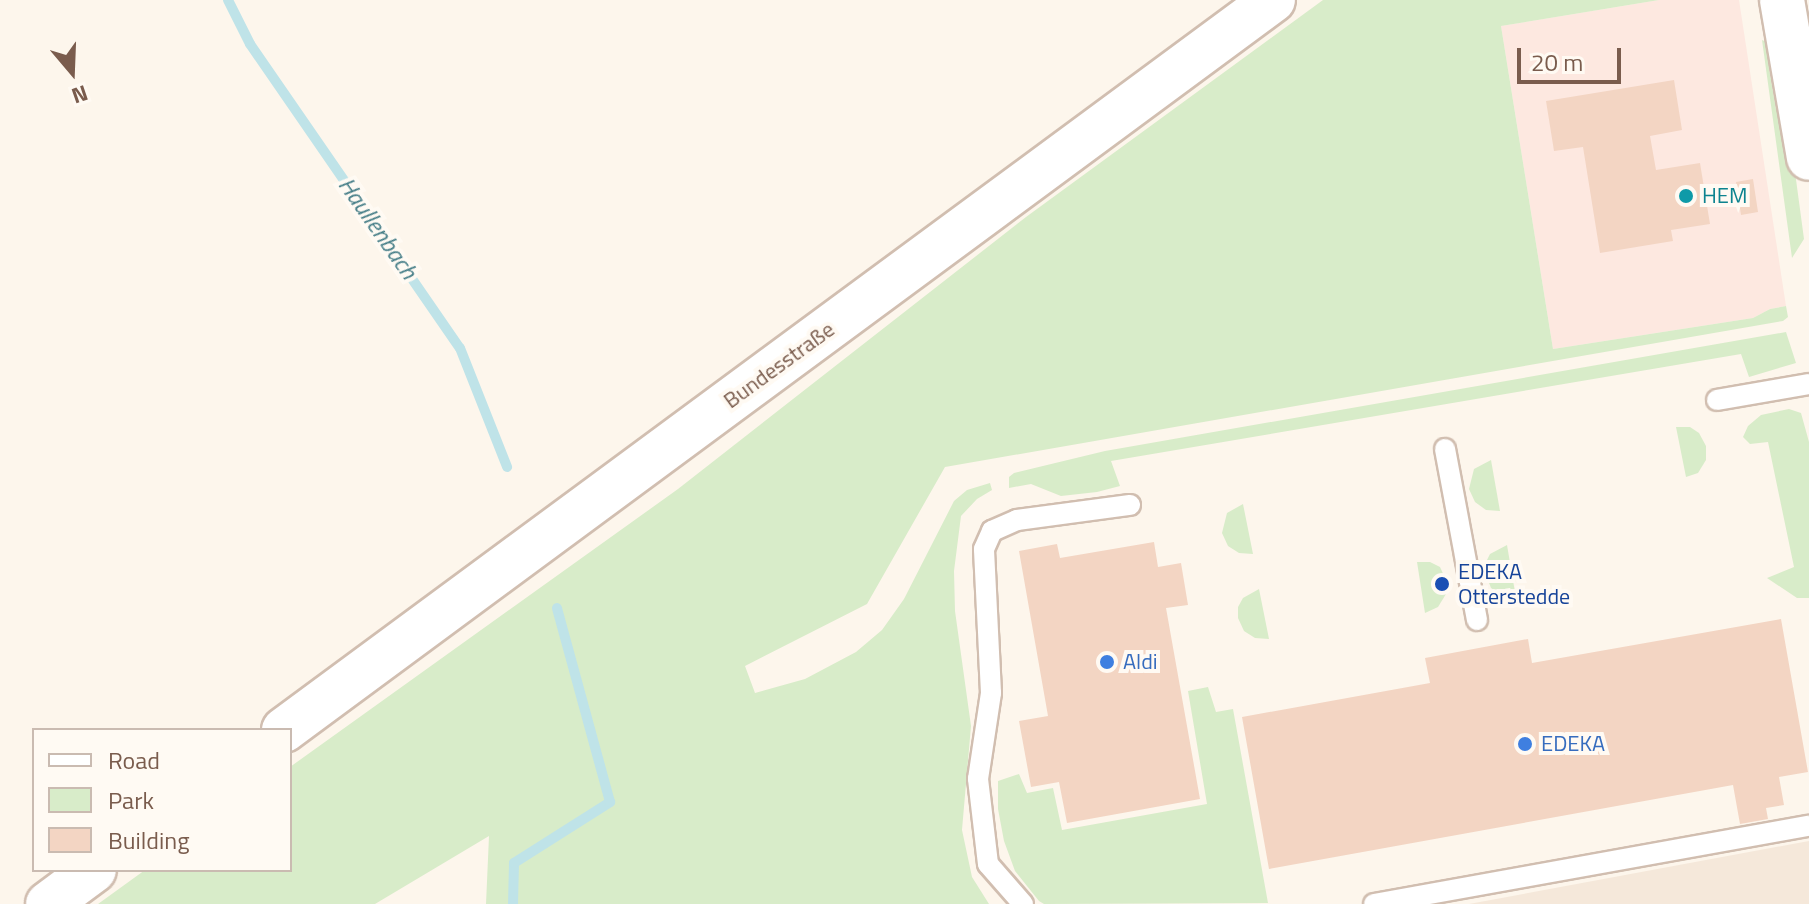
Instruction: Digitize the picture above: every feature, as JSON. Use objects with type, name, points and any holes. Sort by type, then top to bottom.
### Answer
[{"type":"main road","name":"Bundesstraße","points":[[287,728],[1273,0]]},
{"type":"main road","points":[[1782,0],[1809,158]]},
{"type":"main road","points":[[48,904],[91,872]]},
{"type":"lane","points":[[1717,400],[1809,384]]},
{"type":"lane","points":[[1445,449],[1477,620]]},
{"type":"lane","points":[[1023,904],[988,864],[978,779],[991,693],[984,549],[992,531],[1017,520],[1130,505]]},
{"type":"lane","points":[[1374,904],[1809,826]]},
{"type":"shaded area","points":[[1659,0],[1739,0],[1786,306],[1770,309],[1753,318],[1553,349],[1501,26]]},
{"type":"shaded area","points":[[1809,841],[1809,904],[1469,904]]},
{"type":"green space","points":[[1323,0],[1659,0],[1501,26],[1553,349],[1753,318],[1770,309],[1786,306],[1788,317],[1783,321],[945,467],[867,604],[745,666],[755,693],[805,679],[856,652],[882,630],[904,599],[954,501],[967,490],[990,483],[992,490],[977,499],[961,516],[954,571],[955,611],[971,726],[962,830],[972,877],[989,904],[486,904],[489,836],[375,904],[98,904],[142,872],[292,872],[292,766],[678,489],[1026,217]]},
{"type":"green space","points":[[1762,40],[1773,45],[1776,60],[1769,68],[1776,109],[1788,120],[1804,239],[1792,258]]},
{"type":"green space","points":[[1786,332],[1796,363],[1749,377],[1741,354],[1111,461],[1120,486],[1097,492],[1061,496],[1031,484],[1009,488],[1009,477],[1014,473],[1105,451]]},
{"type":"green space","points":[[1789,409],[1801,413],[1809,442],[1809,598],[1797,598],[1767,578],[1794,567],[1768,442],[1750,444],[1743,437],[1748,426],[1761,415]]},
{"type":"green space","points":[[1676,427],[1690,427],[1699,433],[1706,446],[1706,460],[1698,473],[1686,477]]},
{"type":"green space","points":[[1491,460],[1500,511],[1486,510],[1475,502],[1469,489],[1474,469]]},
{"type":"green space","points":[[1243,504],[1253,554],[1239,553],[1228,546],[1222,533],[1227,513]]},
{"type":"green space","points":[[1507,545],[1516,598],[1502,595],[1491,588],[1486,575],[1485,564],[1490,554]]},
{"type":"green space","points":[[1417,562],[1430,562],[1440,567],[1446,580],[1446,594],[1438,607],[1425,613]]},
{"type":"green space","points":[[1259,589],[1269,639],[1255,638],[1244,631],[1238,618],[1238,607],[1243,598]]},
{"type":"green space","points":[[1208,687],[1216,712],[1233,709],[1268,903],[1044,904],[1039,901],[1015,871],[1004,841],[998,809],[998,781],[1019,774],[1027,793],[1053,788],[1062,830],[1207,804],[1188,691]]},
{"type":"building","points":[[1674,80],[1682,130],[1650,136],[1656,170],[1700,163],[1710,224],[1671,230],[1673,241],[1600,253],[1583,147],[1554,151],[1546,101]]},
{"type":"building","points":[[1753,179],[1758,212],[1741,215],[1736,182]]},
{"type":"building","name":"Aldi","points":[[1154,542],[1158,567],[1181,563],[1188,605],[1166,608],[1200,799],[1067,823],[1059,782],[1031,787],[1019,721],[1048,716],[1019,551],[1057,544],[1060,558]]},
{"type":"building","name":"EDEKA","points":[[1781,619],[1808,772],[1779,777],[1784,805],[1766,808],[1768,819],[1740,824],[1733,785],[1269,869],[1242,717],[1430,683],[1425,658],[1528,639],[1532,663]]},
{"type":"waterway","name":"Haullenbach","points":[[228,0],[250,44],[460,348],[507,467]]},
{"type":"waterway","name":"Haullenbach","points":[[513,904],[514,863],[610,802],[557,608]]},
{"type":"place","name":"HEM","points":[[1686,196]]},
{"type":"place","name":"EDEKA Otterstedde","points":[[1442,584]]},
{"type":"place","name":"Aldi","points":[[1107,662]]},
{"type":"place","name":"EDEKA","points":[[1525,744]]}]
